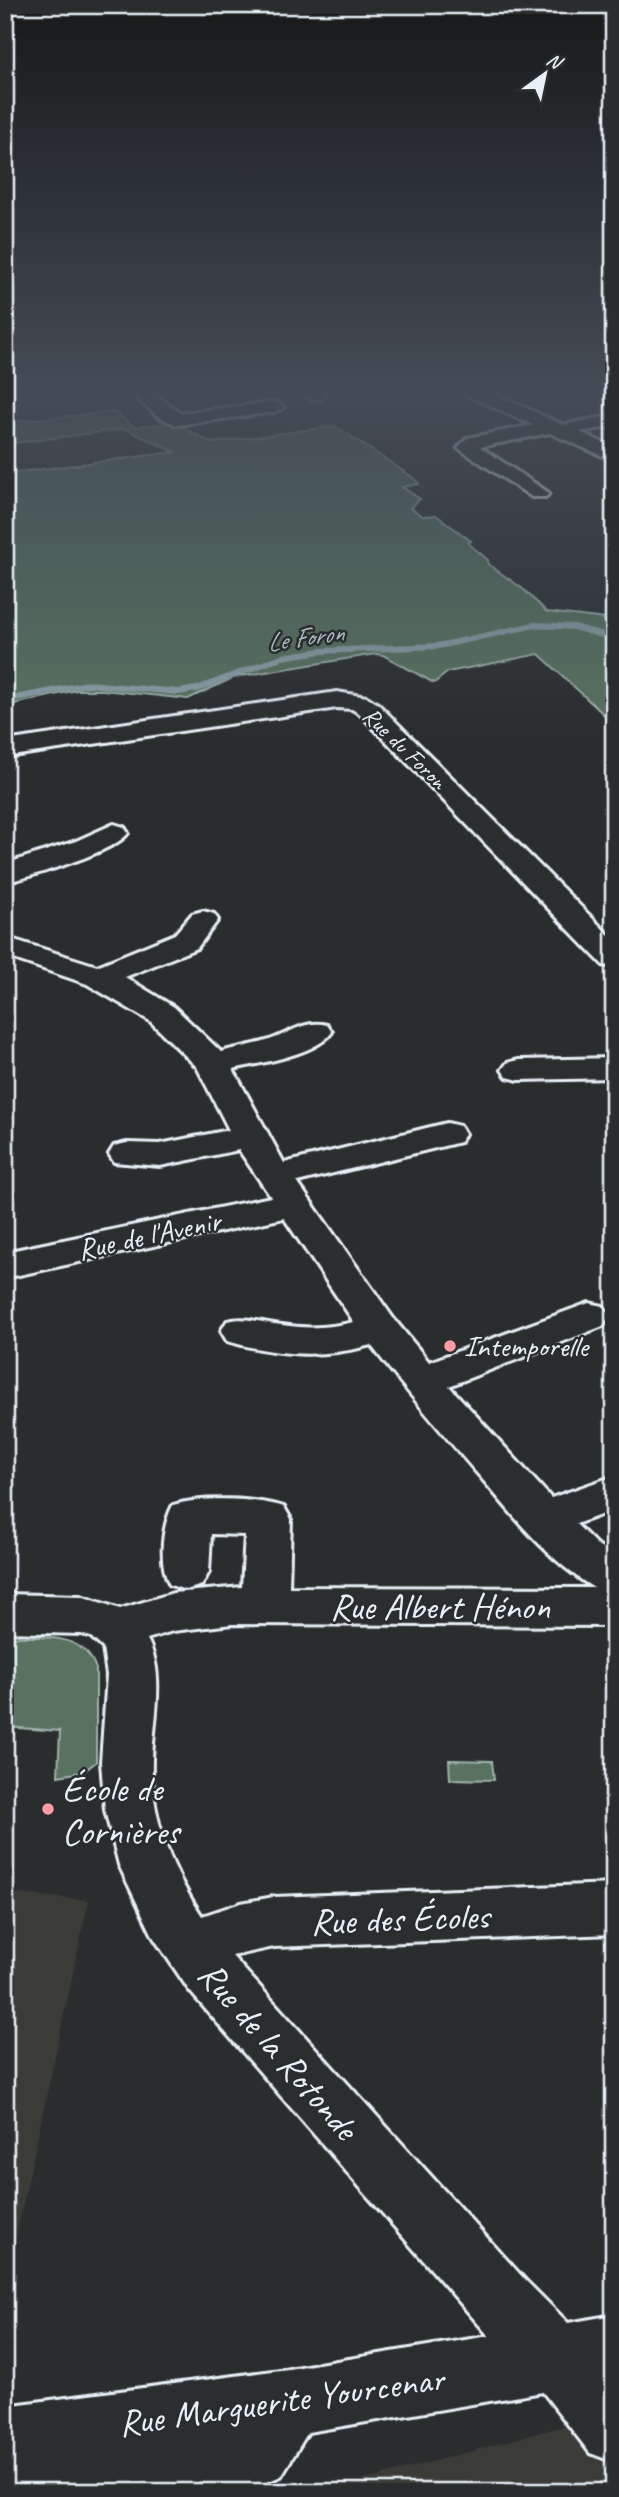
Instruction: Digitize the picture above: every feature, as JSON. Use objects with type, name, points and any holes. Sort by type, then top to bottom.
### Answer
[{"type":"street","name":"Rue du Foron","points":[[5,749],[332,701],[358,702],[381,722],[614,958]]},
{"type":"street","points":[[5,874],[86,847],[114,833]]},
{"type":"street","points":[[98,977],[186,941],[203,920]]},
{"type":"street","points":[[9,950],[98,977],[162,1014],[214,1064],[249,1137],[379,1328],[421,1381],[543,1519],[598,1569],[583,1578],[563,1606]]},
{"type":"street","points":[[214,1064],[285,1046],[315,1032]]},
{"type":"street","points":[[519,1070],[614,1068]]},
{"type":"street","name":"Rue de l'Avenir","points":[[5,1265],[284,1190],[447,1134]]},
{"type":"street","points":[[127,1154],[160,1155],[249,1137]]},
{"type":"street","points":[[421,1381],[589,1316]]},
{"type":"street","points":[[241,1331],[281,1341],[328,1342],[350,1339],[379,1328]]},
{"type":"street","points":[[543,1519],[614,1492]]},
{"type":"street","points":[[186,1572],[190,1517],[268,1519],[265,1605]]},
{"type":"street","name":"Rue Albert Hénon","points":[[116,1629],[157,1615],[194,1609],[265,1605],[614,1607]]},
{"type":"street","points":[[5,1613],[87,1616],[104,1621],[116,1629]]},
{"type":"street","name":"Rue de la Rotonde","points":[[116,1629],[125,1639],[130,1653],[126,1762],[134,1828],[154,1886],[189,1946],[493,2292],[585,2353],[614,2429]]},
{"type":"street","name":"Rue des Écoles","points":[[189,1946],[241,1928],[274,1922],[614,1909]]},
{"type":"street","name":"Rue Marguerite Yourcenar","points":[[5,2440],[288,2402],[585,2353]]},
{"type":"street","points":[[5,2485],[257,2452],[288,2402]]},
{"type":"shaded area","points":[[5,1893],[89,1900],[5,2287]]},
{"type":"shaded area","points":[[614,2412],[614,2492],[321,2492]]},
{"type":"green space","points":[[5,504],[415,504],[410,508],[423,516],[436,515],[471,541],[468,543],[488,560],[488,564],[523,589],[547,612],[614,620],[614,724],[539,654],[448,672],[434,683],[383,655],[376,654],[235,677],[188,699],[103,690],[77,690],[5,706]]},
{"type":"green space","points":[[5,1637],[45,1637],[71,1642],[90,1657],[96,1669],[96,1762],[83,1772],[58,1776],[60,1731],[5,1727]]},
{"type":"green space","points":[[449,1760],[492,1761],[494,1780],[450,1779]]},
{"type":"waterway","name":"Le Foron","points":[[5,700],[88,684],[178,692],[197,689],[282,657],[321,651],[438,646],[535,625],[574,627],[614,638]]},
{"type":"place","name":"Intemporelle","points":[[450,1346]]},
{"type":"place","name":"École de Cornières","points":[[48,1809]]}]
